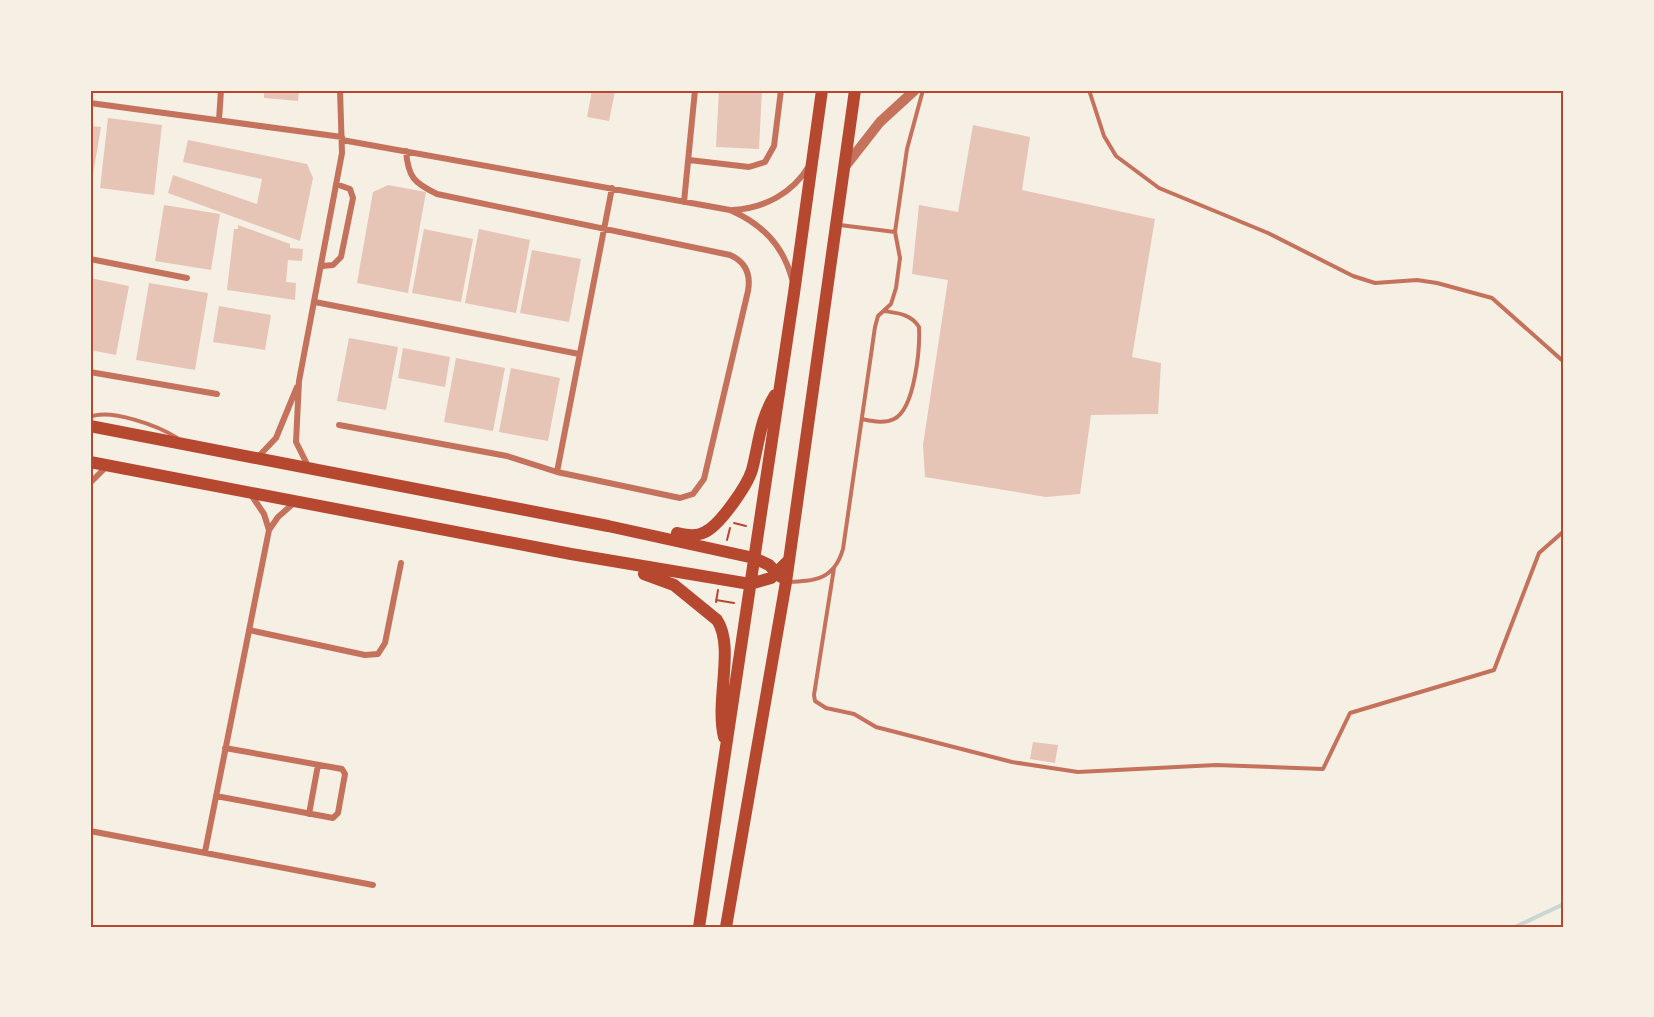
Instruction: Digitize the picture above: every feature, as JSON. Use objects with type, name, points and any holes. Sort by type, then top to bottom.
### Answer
[{"type":"main road","points":[[699,927],[814,158],[822,90]]},
{"type":"main road","points":[[726,927],[782,578],[789,560],[855,90]]},
{"type":"main road","points":[[608,526],[643,525],[691,536],[707,531],[749,477],[761,424],[779,389]]},
{"type":"main road","points":[[90,426],[608,526],[754,558],[764,562],[782,578]]},
{"type":"main road","points":[[90,462],[571,554],[750,584],[782,578]]},
{"type":"main road","points":[[571,554],[592,563],[665,580],[717,620],[725,637],[720,704],[726,746]]},
{"type":"street","points":[[219,120],[221,90]]},
{"type":"street","points":[[311,469],[304,461],[296,442],[299,381],[336,184],[342,138],[340,90]]},
{"type":"street","points":[[684,202],[695,90]]},
{"type":"street","points":[[689,160],[749,168],[765,162],[774,146],[781,90]]},
{"type":"street","points":[[843,168],[880,122],[915,90]]},
{"type":"street","points":[[90,103],[342,138],[730,210],[756,207],[779,196],[799,179],[814,158]]},
{"type":"street","points":[[339,425],[507,456],[557,472],[681,498],[698,490],[704,479],[748,291],[748,271],[737,258],[437,194],[413,178],[407,166],[406,151]]},
{"type":"street","points":[[322,266],[333,265],[341,257],[353,198],[350,189],[336,184]]},
{"type":"street","points":[[557,472],[612,188]]},
{"type":"street","points":[[730,210],[752,221],[770,236],[787,262],[794,293]]},
{"type":"street","points":[[90,259],[187,278]]},
{"type":"street","points":[[315,302],[579,354]]},
{"type":"street","points":[[90,372],[217,394]]},
{"type":"street","points":[[257,458],[276,438],[299,381]]},
{"type":"street","points":[[90,483],[108,466]]},
{"type":"street","points":[[250,493],[264,514],[269,530]]},
{"type":"street","points":[[205,852],[269,530],[283,512],[295,502]]},
{"type":"street","points":[[249,630],[365,655],[378,654],[385,643],[401,563]]},
{"type":"street","points":[[216,796],[335,817],[345,774],[343,771],[318,765],[225,748]]},
{"type":"street","points":[[309,813],[318,765]]},
{"type":"street","points":[[90,831],[373,885]]},
{"type":"lane","points":[[782,578],[814,581],[839,563],[843,549],[875,327],[878,316],[891,304],[896,288],[900,258],[896,232],[907,149],[923,90]]},
{"type":"lane","points":[[1089,90],[1104,136],[1116,156],[1160,188],[1269,233],[1353,276],[1375,283],[1417,280],[1437,283],[1492,298],[1564,362]]},
{"type":"lane","points":[[837,224],[896,232]]},
{"type":"lane","points":[[862,419],[881,422],[893,420],[905,412],[910,398],[919,327],[915,320],[904,314],[884,311]]},
{"type":"lane","points":[[90,417],[105,414],[139,422],[161,429],[185,444]]},
{"type":"lane","points":[[834,568],[814,695],[816,701],[826,708],[855,714],[876,726],[1012,762],[1078,772],[1216,765],[1323,769],[1350,713],[1494,670],[1539,553],[1564,531]]},
{"type":"building","points":[[264,90],[299,90],[298,101],[264,98]]},
{"type":"building","points":[[592,90],[615,91],[609,121],[587,117]]},
{"type":"building","points":[[719,90],[762,90],[759,149],[716,147]]},
{"type":"building","points":[[108,118],[162,125],[154,195],[100,188]]},
{"type":"building","points":[[973,125],[1030,137],[1022,190],[1155,219],[1132,357],[1161,363],[1158,414],[1091,415],[1080,494],[1046,497],[925,477],[923,445],[948,280],[912,274],[919,205],[958,212]]},
{"type":"building","points":[[90,126],[101,127],[91,186],[90,186]]},
{"type":"building","points":[[188,140],[307,164],[313,178],[300,241],[168,193],[173,175],[257,204],[262,179],[183,162]]},
{"type":"building","points":[[388,185],[426,192],[408,293],[357,283],[373,192]]},
{"type":"building","points":[[164,205],[220,214],[211,270],[155,261]]},
{"type":"building","points":[[238,225],[290,244],[290,248],[303,249],[302,261],[288,260],[286,282],[296,283],[295,300],[227,290],[234,229],[238,229]]},
{"type":"building","points":[[424,229],[473,239],[461,302],[412,293]]},
{"type":"building","points":[[479,229],[530,240],[516,313],[465,303]]},
{"type":"building","points":[[532,250],[581,259],[569,322],[520,313]]},
{"type":"building","points":[[90,278],[129,286],[116,355],[90,350]]},
{"type":"building","points":[[149,283],[208,293],[195,370],[136,360]]},
{"type":"building","points":[[219,306],[271,315],[265,350],[213,342]]},
{"type":"building","points":[[349,338],[398,347],[386,410],[337,401]]},
{"type":"building","points":[[403,348],[450,357],[445,387],[398,378]]},
{"type":"building","points":[[456,358],[505,368],[493,431],[444,422]]},
{"type":"building","points":[[511,368],[560,378],[548,441],[499,432]]},
{"type":"building","points":[[1033,742],[1058,745],[1055,763],[1030,759]]},
{"type":"waterway","points":[[1515,927],[1564,904]]}]
